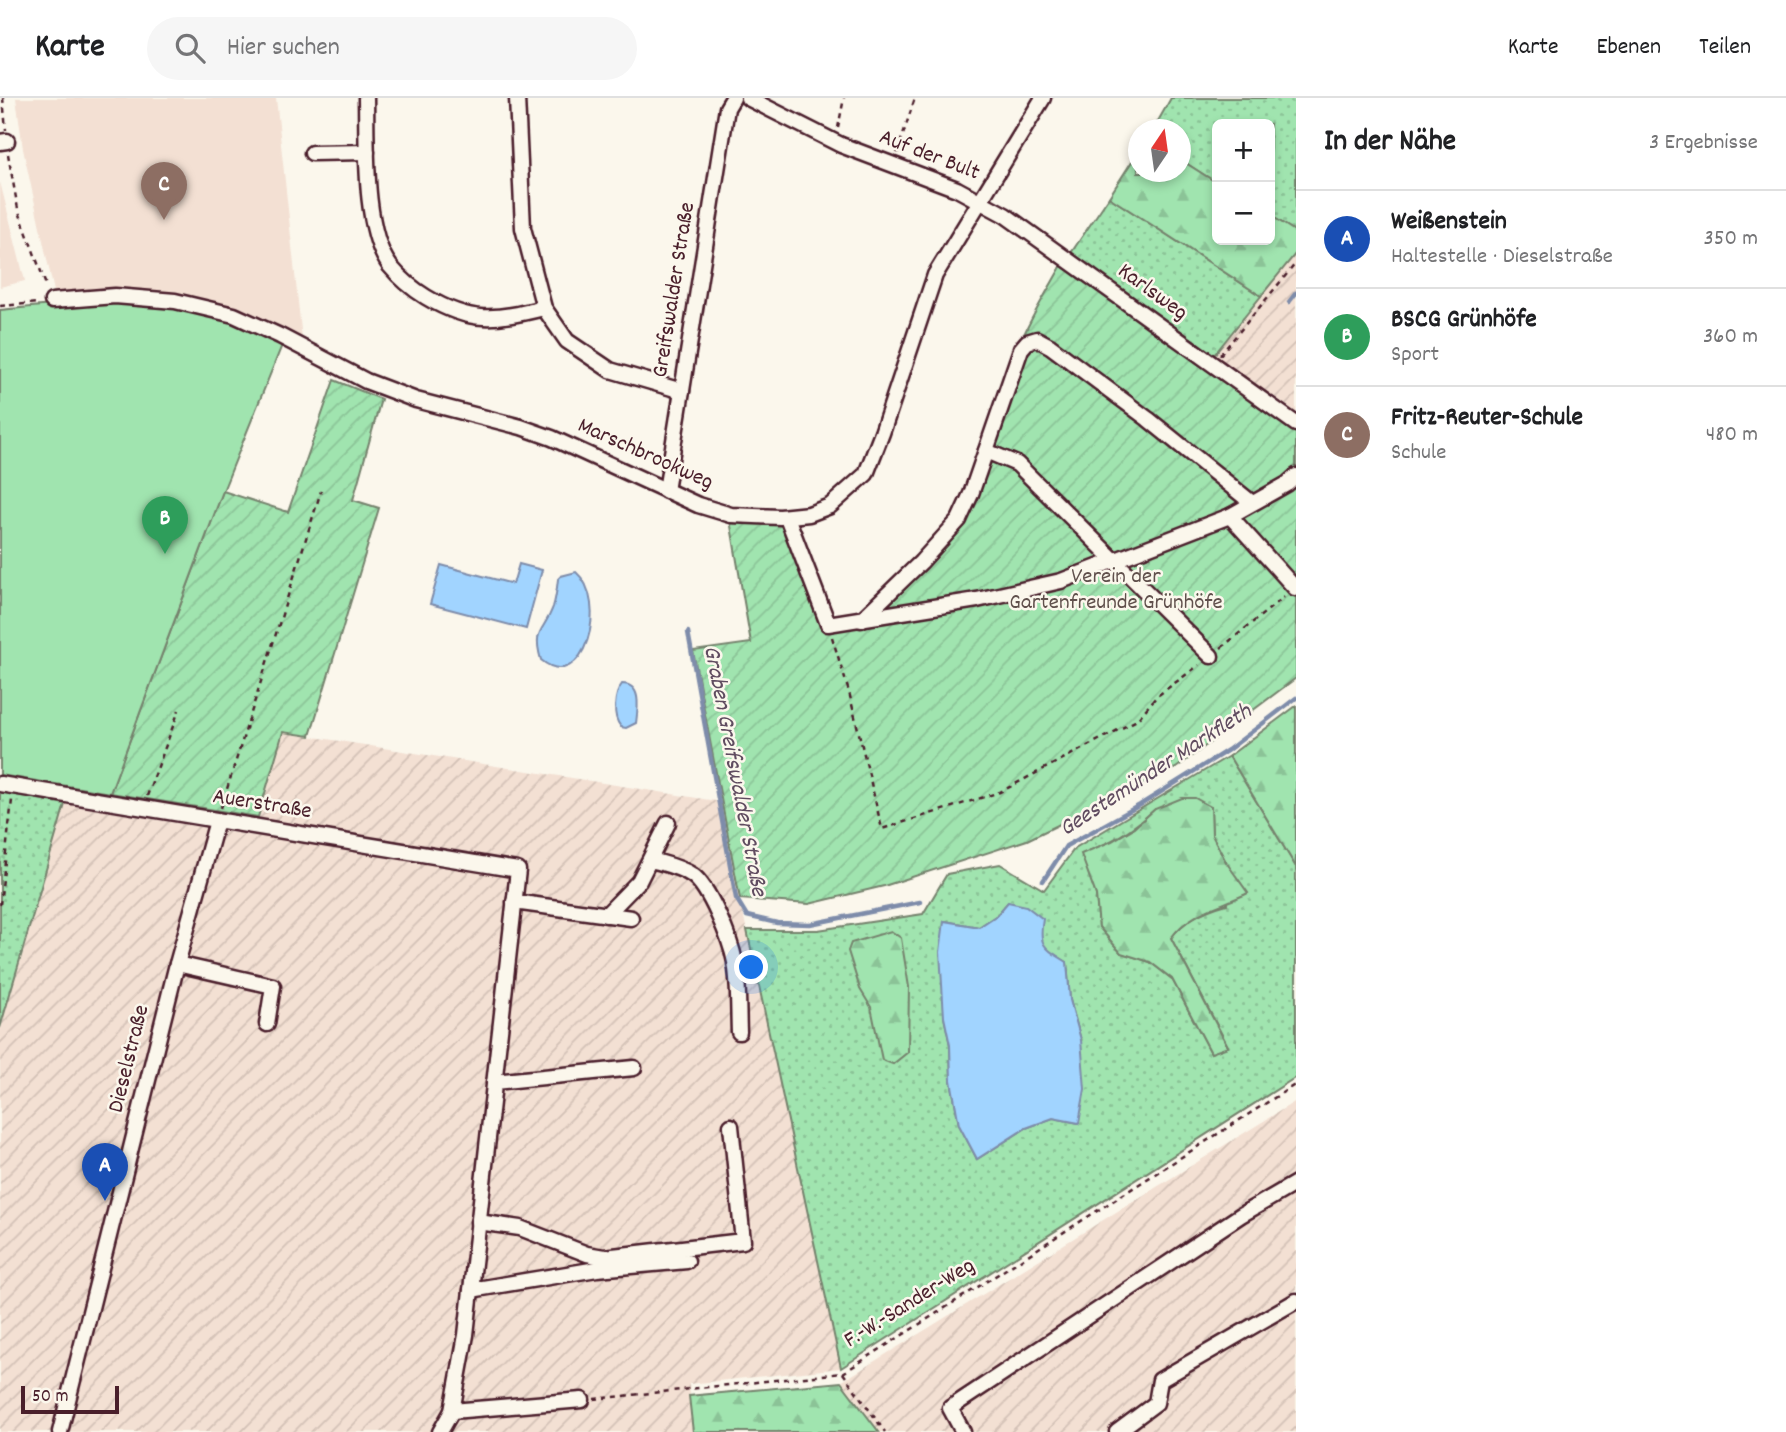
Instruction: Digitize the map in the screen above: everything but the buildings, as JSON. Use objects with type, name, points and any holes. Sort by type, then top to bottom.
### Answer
[{"type":"street","points":[[366,98],[371,210],[381,247],[389,264],[412,288],[443,307],[470,316],[502,318],[544,308]]},
{"type":"street","points":[[517,98],[523,228],[544,308],[567,341],[610,370],[682,391]]},
{"type":"street","name":"Greifswalder Straße","points":[[666,491],[727,108],[733,98]]},
{"type":"street","name":"Auf der Bult","points":[[748,98],[835,142],[981,200]]},
{"type":"street","name":"Marschbrookweg","points":[[52,301],[115,296],[175,300],[233,315],[281,336],[366,381],[416,400],[552,438],[698,505],[731,516],[787,517],[809,514],[830,506],[866,474],[935,275],[1043,98]]},
{"type":"street","points":[[312,153],[367,152]]},
{"type":"street","name":"Karlsweg","points":[[981,200],[1296,424]]},
{"type":"street","points":[[861,620],[921,562],[959,520],[971,494],[1021,349],[1027,342],[1037,339],[1148,419],[1252,503]]},
{"type":"street","points":[[986,451],[1017,464],[1211,656]]},
{"type":"street","points":[[787,517],[828,624],[977,600],[1061,581],[1230,516],[1287,484],[1296,476]]},
{"type":"street","points":[[1230,516],[1295,588]]},
{"type":"street","name":"Auerstraße","points":[[7,786],[518,870],[514,902]]},
{"type":"street","name":"Dieselstraße","points":[[60,1432],[177,964],[217,821]]},
{"type":"street","points":[[606,915],[639,881],[668,823]]},
{"type":"street","points":[[651,860],[677,867],[693,875],[704,888],[735,963],[739,1032]]},
{"type":"street","points":[[440,1432],[452,1411],[466,1335],[514,902],[631,918]]},
{"type":"street","points":[[177,964],[273,986],[267,1024]]},
{"type":"street","points":[[494,1082],[634,1068]]},
{"type":"street","points":[[478,1223],[501,1224],[530,1231],[587,1254],[604,1257],[743,1241],[732,1126]]},
{"type":"street","points":[[963,1432],[950,1408],[1230,1222],[1296,1183]]},
{"type":"street","points":[[471,1290],[597,1269],[687,1261]]},
{"type":"street","points":[[1117,1432],[1156,1403],[1160,1380],[1296,1301]]},
{"type":"street","points":[[452,1411],[582,1400]]},
{"type":"path","points":[[0,306],[52,301],[29,245],[18,209],[3,141],[4,98]]},
{"type":"path","points":[[835,142],[844,98]]},
{"type":"path","points":[[893,166],[915,98]]},
{"type":"path","points":[[1212,364],[1296,263]]},
{"type":"path","points":[[217,821],[321,491]]},
{"type":"path","points":[[828,624],[849,692],[882,829],[1000,792],[1137,720],[1156,697],[1295,588]]},
{"type":"path","points":[[142,809],[179,710]]},
{"type":"path","points":[[0,905],[7,786]]},
{"type":"path","name":"F.-W.-Sander-Weg","points":[[582,1400],[843,1373],[1296,1084]]},
{"type":"path","points":[[843,1373],[885,1432]]},
{"type":"shaded area","points":[[16,98],[276,98],[302,339],[235,309],[55,296],[23,149]]},
{"type":"shaded area","points":[[0,182],[25,281],[0,287]]},
{"type":"shaded area","points":[[1296,253],[1296,412],[1214,355]]},
{"type":"shaded area","points":[[283,732],[722,802],[740,899],[841,1368],[689,1384],[693,1432],[0,1432],[0,1028],[65,804],[253,836]]},
{"type":"shaded area","points":[[1296,1101],[1296,1432],[879,1432],[841,1382]]},
{"type":"green space","points":[[1171,98],[1296,98],[1296,232],[1275,218],[1275,119],[1212,119],[1212,180],[1191,166],[1191,119],[1159,119]]},
{"type":"green space","points":[[1191,166],[1212,180],[1212,245],[1275,245],[1275,218],[1296,232],[1296,253],[1261,296],[1109,197],[1128,168],[1128,182],[1191,182]]},
{"type":"green space","points":[[1109,197],[1261,296],[1214,355],[1071,253]]},
{"type":"green space","name":"Verein der Gartenfreunde Grünhöfe","points":[[1062,265],[1296,433],[1296,678],[1176,768],[1027,840],[884,886],[809,904],[740,899],[693,651],[751,643],[730,520],[796,521],[830,617],[860,615],[932,545],[963,502],[988,440],[1020,343]]},
{"type":"green space","points":[[115,299],[174,304],[231,320],[282,345],[223,491],[110,793],[0,775],[0,310]]},
{"type":"green space","points":[[334,380],[381,399],[353,500],[379,508],[310,736],[283,732],[258,817],[110,793],[223,491],[288,512]]},
{"type":"green space","points":[[1296,706],[1296,867],[1229,756]]},
{"type":"green space","points":[[1229,756],[1296,867],[1296,1077],[841,1368],[747,930],[818,930],[923,914],[947,874],[1000,864],[1044,890],[1075,848]],"holes":[[[1211,807],[1212,835],[1226,862],[1227,904],[1196,916],[1171,938],[1228,1046],[1211,1053],[1172,979],[1150,962],[1121,953],[1099,927],[1096,895],[1082,854],[1121,835],[1155,809]],[[1008,902],[1040,936],[1044,948],[1067,962],[1070,1000],[1081,1040],[1079,1123],[1053,1118],[1026,1128],[977,1159],[959,1125],[951,1080],[950,1045],[944,1017],[944,921],[979,927],[997,915]]]},
{"type":"green space","points":[[0,792],[65,804],[0,1028]]},
{"type":"green space","points":[[1182,798],[1195,798],[1211,807],[1212,835],[1226,862],[1248,893],[1196,916],[1178,929],[1171,938],[1228,1047],[1211,1053],[1172,979],[1150,962],[1121,953],[1099,927],[1096,895],[1081,854],[1112,841],[1134,828],[1155,809]]},
{"type":"green space","points":[[891,931],[901,938],[909,987],[908,1052],[893,1064],[882,1060],[871,1007],[860,989],[848,951],[851,943]]},
{"type":"green space","points":[[841,1382],[879,1432],[693,1432],[689,1396]]},
{"type":"water","points":[[519,564],[542,570],[526,629],[430,604],[441,565],[513,584]]},
{"type":"water","points":[[576,572],[586,586],[591,603],[591,622],[580,656],[569,666],[556,668],[541,660],[538,636],[553,607],[558,579]]},
{"type":"water","points":[[622,684],[633,688],[637,698],[636,723],[626,728],[618,723],[615,712],[617,694]]},
{"type":"water","points":[[1008,902],[1026,906],[1043,919],[1042,936],[1045,946],[1067,962],[1070,1000],[1081,1040],[1085,1089],[1079,1123],[1053,1118],[1026,1128],[977,1159],[959,1125],[944,1017],[940,952],[944,921],[979,927],[997,915]]},
{"type":"waterway","points":[[1289,302],[1296,293]]},
{"type":"waterway","name":"Graben Greifswalder Straße","points":[[688,632],[736,898],[747,916],[777,923],[810,924],[920,902]]},
{"type":"waterway","name":"Geestemünder Markfleth","points":[[1043,881],[1066,846],[1140,805],[1228,750],[1296,698]]},
{"type":"place","name":"Fritz-Reuter-Schule","points":[[164,220]]},
{"type":"place","name":"BSCG Grünhöfe","points":[[165,554]]},
{"type":"place","name":"Weißenstein","points":[[105,1201]]}]
